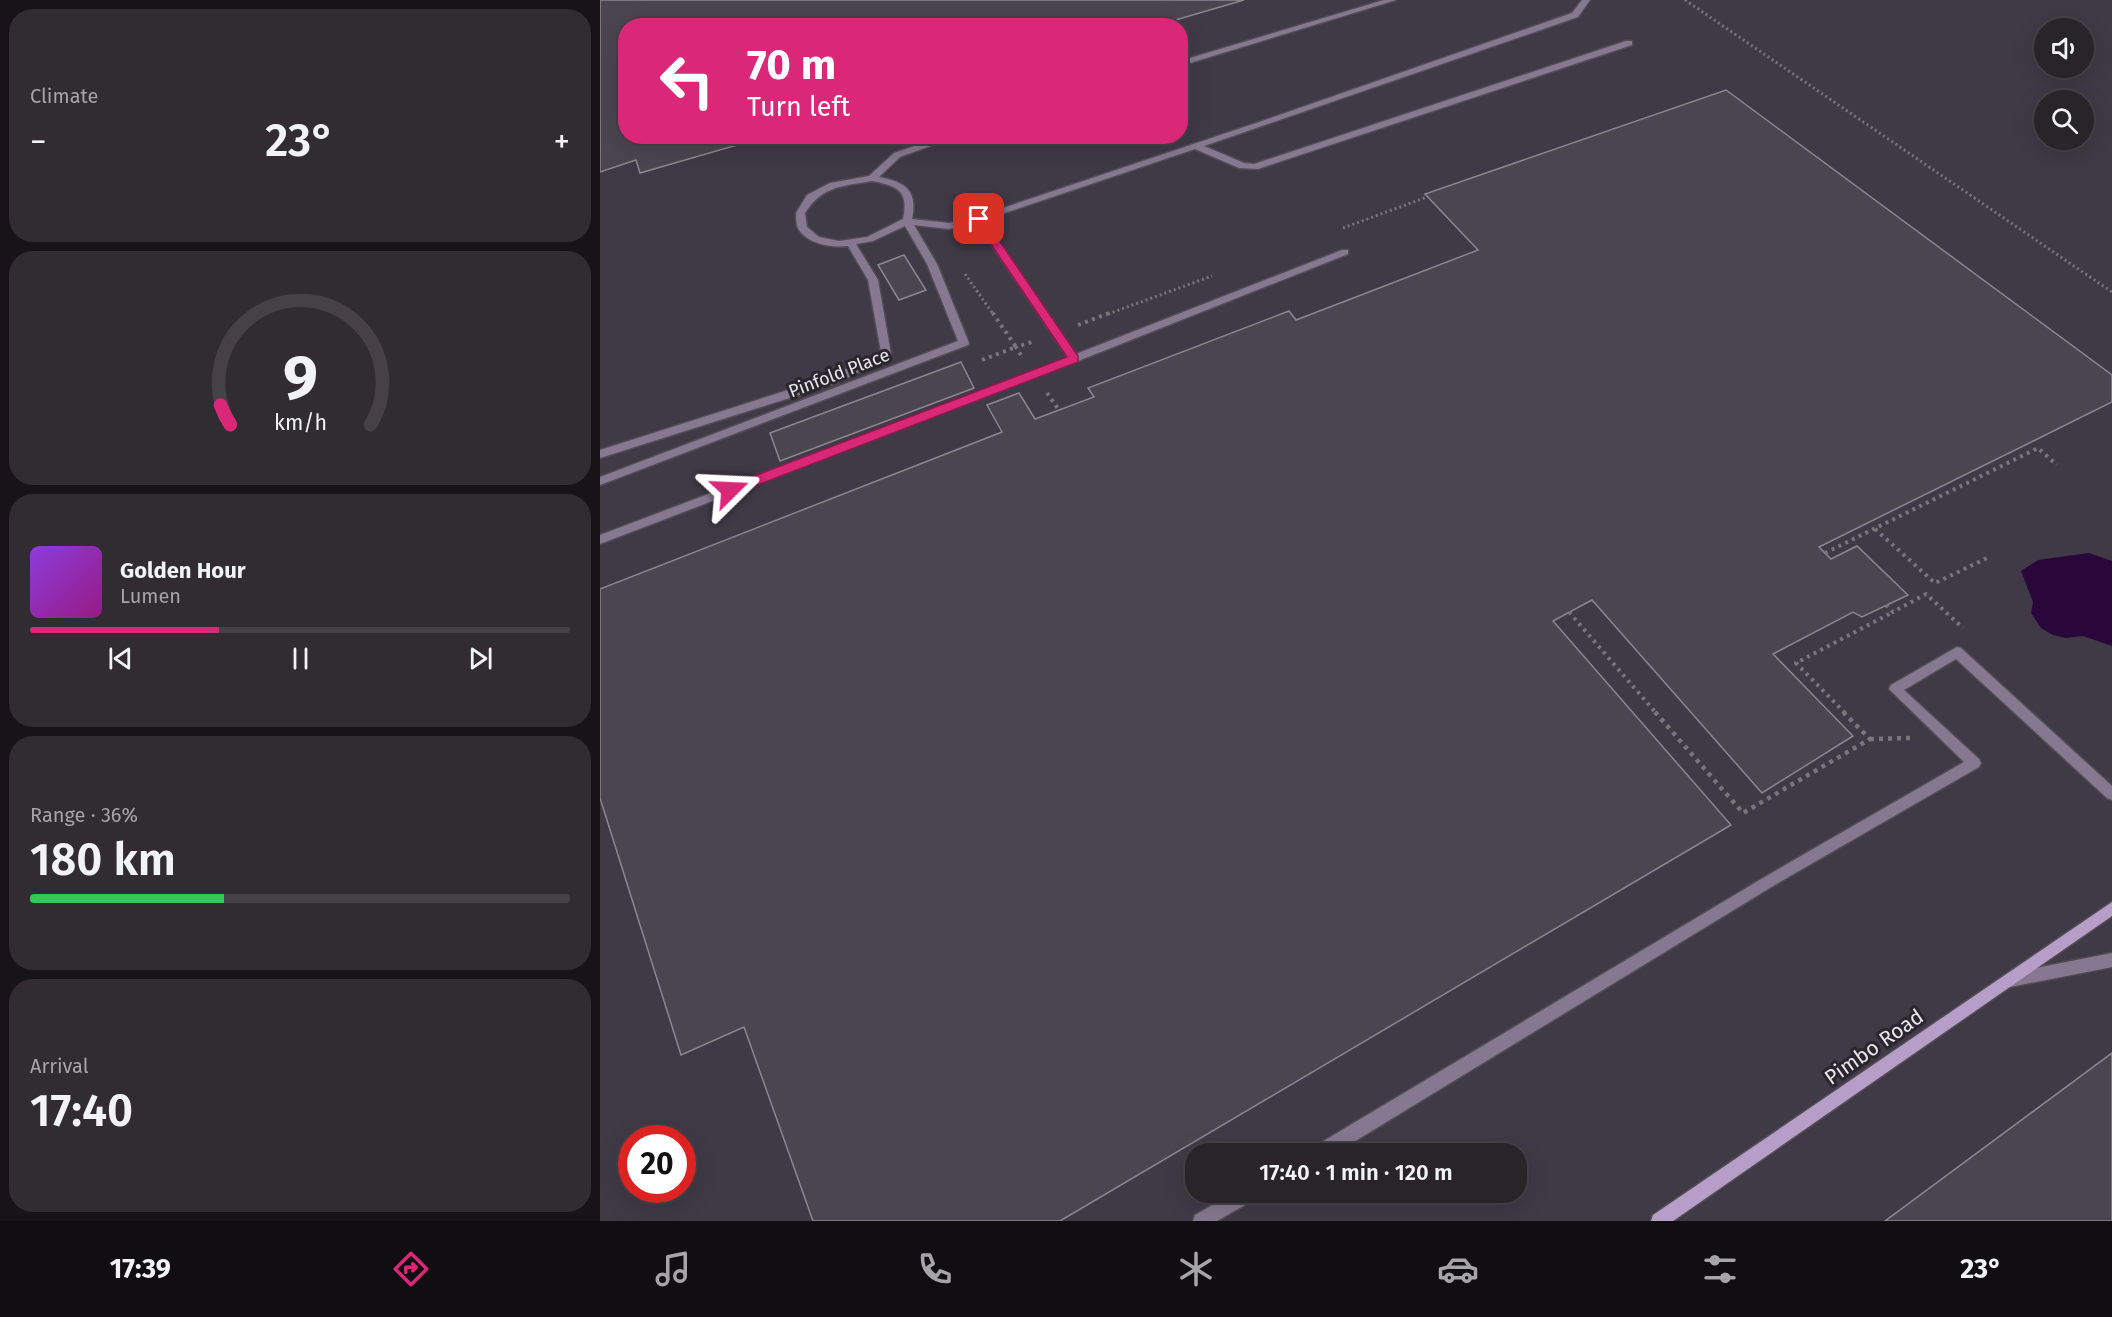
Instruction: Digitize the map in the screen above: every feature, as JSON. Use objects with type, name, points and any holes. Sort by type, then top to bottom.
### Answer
[{"type":"street","points":[[1188,62],[1392,0]]},
{"type":"street","points":[[908,221],[949,226],[979,219],[1268,122],[1575,15],[1586,0]]},
{"type":"street","points":[[1195,146],[1242,166],[1255,167],[1629,43]]},
{"type":"street","points":[[872,178],[897,155],[930,144]]},
{"type":"street","name":"Pinfold Place","points":[[872,178],[889,181],[902,187],[910,196],[912,206],[908,221],[885,236],[852,245],[832,245],[816,241],[804,233],[799,223],[799,212],[819,191],[835,183],[872,178]]},
{"type":"street","points":[[979,219],[1074,359]]},
{"type":"street","name":"Pinfold Place","points":[[600,481],[964,343],[932,264],[908,221]]},
{"type":"street","name":"Pinfold Place","points":[[600,454],[833,380],[886,354],[873,280],[852,245]]},
{"type":"street","points":[[600,540],[1074,359],[1345,252]]},
{"type":"street","points":[[1336,1143],[1757,888],[1974,763],[1895,689],[1957,652],[2112,794]]},
{"type":"street","name":"Pimbo Road","points":[[1659,1221],[2112,908]]},
{"type":"street","points":[[2008,980],[2112,960]]},
{"type":"street","points":[[1201,1221],[1232,1203]]},
{"type":"path","points":[[1685,0],[2112,292]]},
{"type":"path","points":[[974,363],[1016,347]]},
{"type":"path","points":[[1825,554],[2038,448],[2057,465]]},
{"type":"path","points":[[1875,529],[1935,583],[1987,558]]},
{"type":"path","points":[[1569,612],[1685,743],[1743,813],[1870,739],[1917,737]]},
{"type":"path","points":[[1870,739],[1796,663],[1893,612]]},
{"type":"shaded area","points":[[600,0],[2112,0],[2112,1221],[600,1221]]},
{"type":"shaded area","points":[[2089,553],[2112,561],[2112,646],[2083,636],[2066,638],[2053,635],[2041,628],[2031,613],[2033,602],[2021,571],[2038,560]]},
{"type":"building","points":[[600,0],[1244,0],[1182,18],[618,18],[618,144],[740,144],[640,173],[636,160],[600,172]]},
{"type":"building","points":[[1726,90],[2112,375],[2112,402],[1819,547],[1831,559],[1857,546],[1908,595],[1862,617],[1853,612],[1773,654],[1853,736],[1762,793],[1592,600],[1553,621],[1731,825],[1192,1143],[1185,1143],[1185,1147],[1060,1221],[813,1221],[744,1027],[681,1055],[600,798],[600,589],[1002,432],[987,405],[1019,393],[1035,419],[1094,397],[1088,388],[1289,311],[1296,320],[1478,250],[1425,194]]},
{"type":"building","points":[[904,255],[926,290],[899,300],[878,265]]},
{"type":"building","points":[[961,362],[974,388],[780,461],[770,433]]},
{"type":"building","points":[[2112,1053],[2112,1221],[1885,1221]]},
{"type":"route","points":[[730,490],[1074,359],[979,219]]}]
